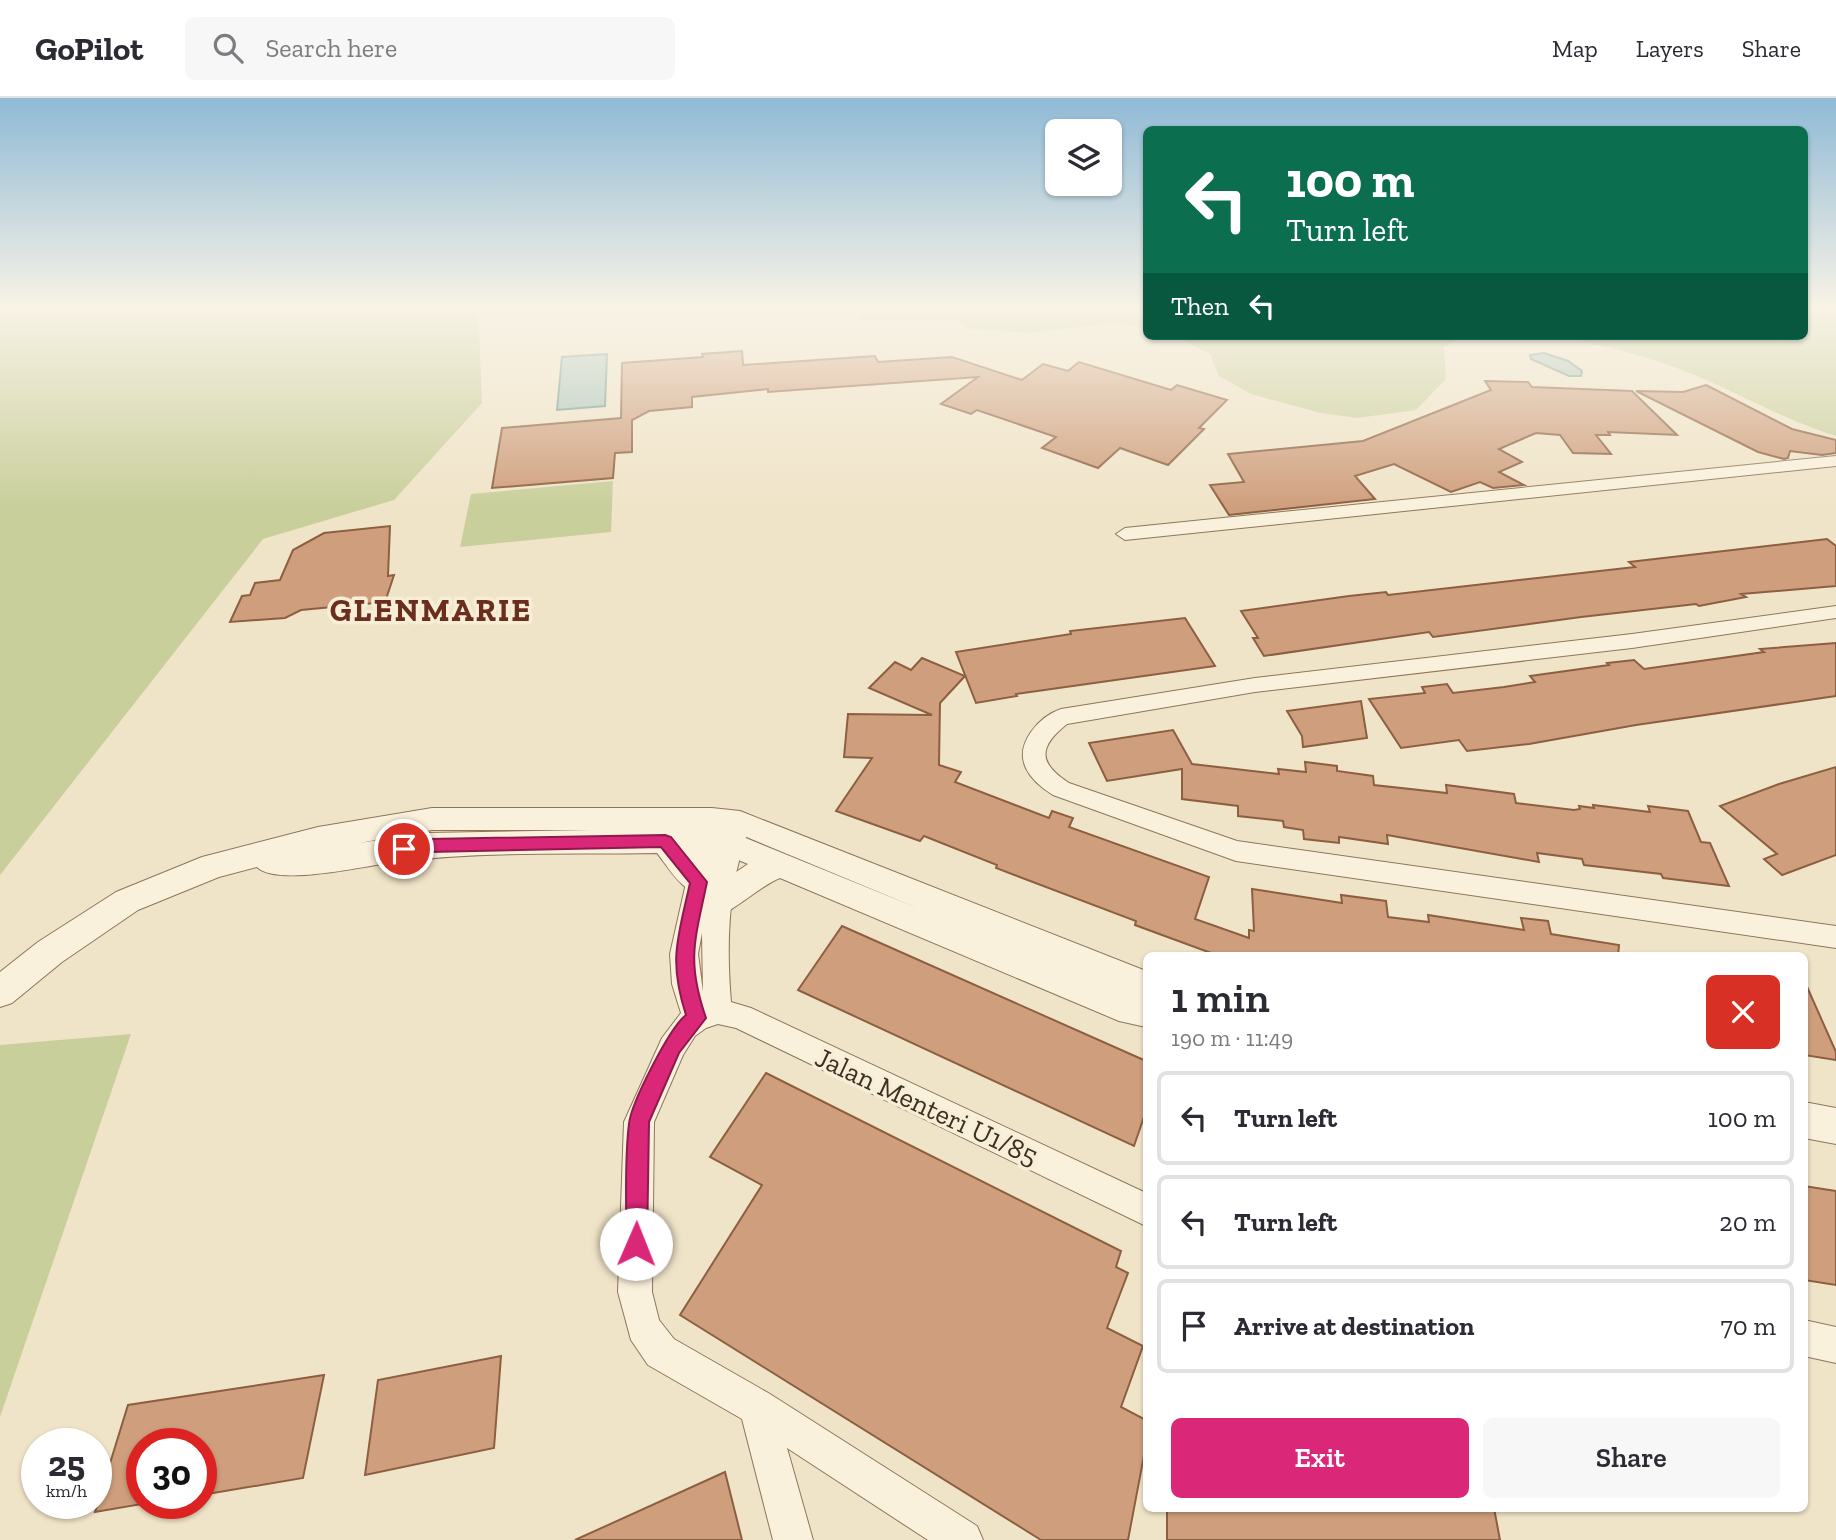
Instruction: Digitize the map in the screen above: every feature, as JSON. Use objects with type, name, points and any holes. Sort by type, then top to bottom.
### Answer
[{"type":"street","points":[[1125,534],[1836,461]]},
{"type":"street","points":[[1836,612],[1632,641],[1255,685],[1061,717],[1041,731],[1034,751],[1039,772],[1062,789],[1236,851],[1836,937]]},
{"type":"street","points":[[0,992],[50,952],[127,901],[163,884],[233,860],[318,839],[432,819],[774,833],[1143,985]]},
{"type":"street","points":[[722,832],[708,893],[714,955],[707,1015],[685,1027],[672,1047],[639,1122],[635,1292],[643,1328],[661,1352],[757,1407],[963,1540]]},
{"type":"street","points":[[233,860],[311,863],[428,845],[665,841],[722,832],[782,865],[1131,1010],[1143,1012]]},
{"type":"street","points":[[665,841],[708,893]]},
{"type":"street","points":[[708,893],[761,870],[782,865]]},
{"type":"street","name":"Jalan Menteri U1/85","points":[[707,1015],[741,1017],[1143,1209]]},
{"type":"street","points":[[1808,1121],[1836,1126]]},
{"type":"street","points":[[1808,1339],[1836,1345]]},
{"type":"street","points":[[757,1407],[793,1540]]},
{"type":"green space","points":[[0,373],[481,373],[482,403],[394,500],[263,539],[0,875]]},
{"type":"green space","points":[[1218,373],[1446,373],[1446,379],[1416,410],[1357,418],[1321,413],[1251,394]]},
{"type":"green space","points":[[1689,373],[1836,373],[1836,436],[1783,416]]},
{"type":"green space","points":[[613,481],[611,532],[460,547],[471,494]]},
{"type":"green space","points":[[131,1034],[0,1417],[0,1045]]},
{"type":"water","points":[[560,373],[606,373],[605,406],[557,410]]},
{"type":"water","points":[[1563,373],[1582,373],[1581,376]]},
{"type":"building","points":[[622,373],[1002,373],[1022,380],[1031,373],[1116,373],[1171,390],[1177,385],[1227,400],[1199,428],[1204,429],[1168,465],[1120,448],[1098,468],[1042,448],[1056,437],[977,410],[971,414],[941,404],[978,377],[768,392],[768,389],[692,397],[692,407],[649,411],[632,420],[632,452],[615,453],[613,478],[492,488],[502,428],[621,418]]},
{"type":"building","points":[[1485,381],[1528,382],[1532,387],[1632,391],[1677,435],[1608,432],[1610,435],[1596,435],[1611,454],[1573,453],[1560,435],[1536,433],[1499,449],[1522,462],[1499,472],[1524,485],[1493,488],[1480,482],[1451,492],[1394,464],[1355,476],[1375,499],[1229,515],[1210,485],[1244,482],[1228,454],[1363,441],[1491,390]]},
{"type":"building","points":[[1706,385],[1792,429],[1836,440],[1836,453],[1822,455],[1790,451],[1788,458],[1784,459],[1758,452],[1636,391],[1683,392]]},
{"type":"building","points":[[390,526],[388,576],[394,575],[385,602],[301,610],[285,618],[230,622],[242,596],[250,595],[255,583],[280,580],[293,550],[324,533]]},
{"type":"building","points":[[1827,539],[1836,546],[1836,586],[1741,594],[1746,597],[1699,606],[1696,604],[1581,617],[1433,637],[1429,632],[1264,656],[1253,638],[1258,638],[1241,611],[1349,596],[1386,592],[1388,595],[1635,567],[1629,562]]},
{"type":"building","points":[[1185,618],[1215,666],[1016,694],[1017,696],[976,703],[956,652],[1071,634],[1070,631]]},
{"type":"building","points":[[1836,643],[1836,696],[1636,725],[1529,744],[1467,751],[1459,740],[1401,748],[1369,699],[1425,693],[1422,687],[1447,684],[1453,693],[1504,687],[1535,682],[1530,676],[1609,665],[1607,663],[1634,660],[1644,669],[1764,652],[1760,649]]},
{"type":"building","points":[[922,658],[965,676],[940,703],[939,765],[961,772],[955,782],[1049,818],[1052,811],[1073,818],[1069,827],[1209,877],[1195,919],[1249,938],[1249,930],[1254,931],[1252,889],[1342,903],[1341,895],[1386,901],[1388,917],[1429,922],[1428,915],[1524,930],[1521,918],[1548,921],[1551,934],[1619,945],[1618,952],[1208,952],[1135,925],[1136,921],[996,868],[997,865],[924,836],[920,841],[836,811],[872,758],[844,757],[848,714],[932,715],[869,688],[895,662],[911,670]]},
{"type":"building","points":[[1361,701],[1367,738],[1303,747],[1302,736],[1287,711]]},
{"type":"building","points":[[1173,730],[1192,764],[1279,774],[1278,769],[1306,772],[1305,762],[1337,766],[1337,771],[1373,776],[1374,785],[1447,793],[1446,785],[1514,794],[1516,803],[1574,810],[1580,809],[1579,806],[1594,808],[1593,805],[1650,812],[1648,806],[1688,811],[1701,842],[1710,843],[1729,886],[1663,878],[1661,874],[1584,865],[1582,859],[1537,853],[1539,862],[1387,835],[1388,844],[1339,837],[1339,843],[1304,839],[1303,830],[1284,827],[1283,821],[1238,816],[1238,806],[1182,799],[1182,769],[1107,781],[1089,743]]},
{"type":"building","points":[[1836,767],[1836,855],[1782,875],[1764,859],[1777,854],[1720,806],[1779,784]]},
{"type":"building","points":[[842,926],[1143,1060],[1143,1120],[1134,1146],[798,990]]},
{"type":"building","points":[[1808,989],[1836,1052],[1836,1060],[1808,1056]]},
{"type":"building","points":[[766,1073],[1121,1251],[1116,1267],[1128,1273],[1107,1328],[1143,1346],[1121,1407],[1143,1418],[1143,1461],[1128,1540],[1041,1540],[680,1315],[762,1185],[710,1157]]},
{"type":"building","points":[[1808,1187],[1836,1191],[1836,1285],[1808,1281]]},
{"type":"building","points":[[501,1356],[494,1448],[365,1475],[378,1380]]},
{"type":"building","points":[[324,1375],[303,1478],[217,1492],[217,1428],[126,1428],[126,1507],[112,1509],[112,1457],[128,1405]]},
{"type":"building","points":[[725,1472],[742,1540],[575,1540]]},
{"type":"building","points":[[1167,1512],[1495,1512],[1500,1540],[1167,1540]]},
{"type":"district","name":"GLENMARIE","points":[[431,610]]},
{"type":"route","points":[[404,849],[428,845],[665,841],[699,882],[684,954],[685,984],[697,1018],[685,1027],[672,1047],[639,1122],[636,1244]]}]
